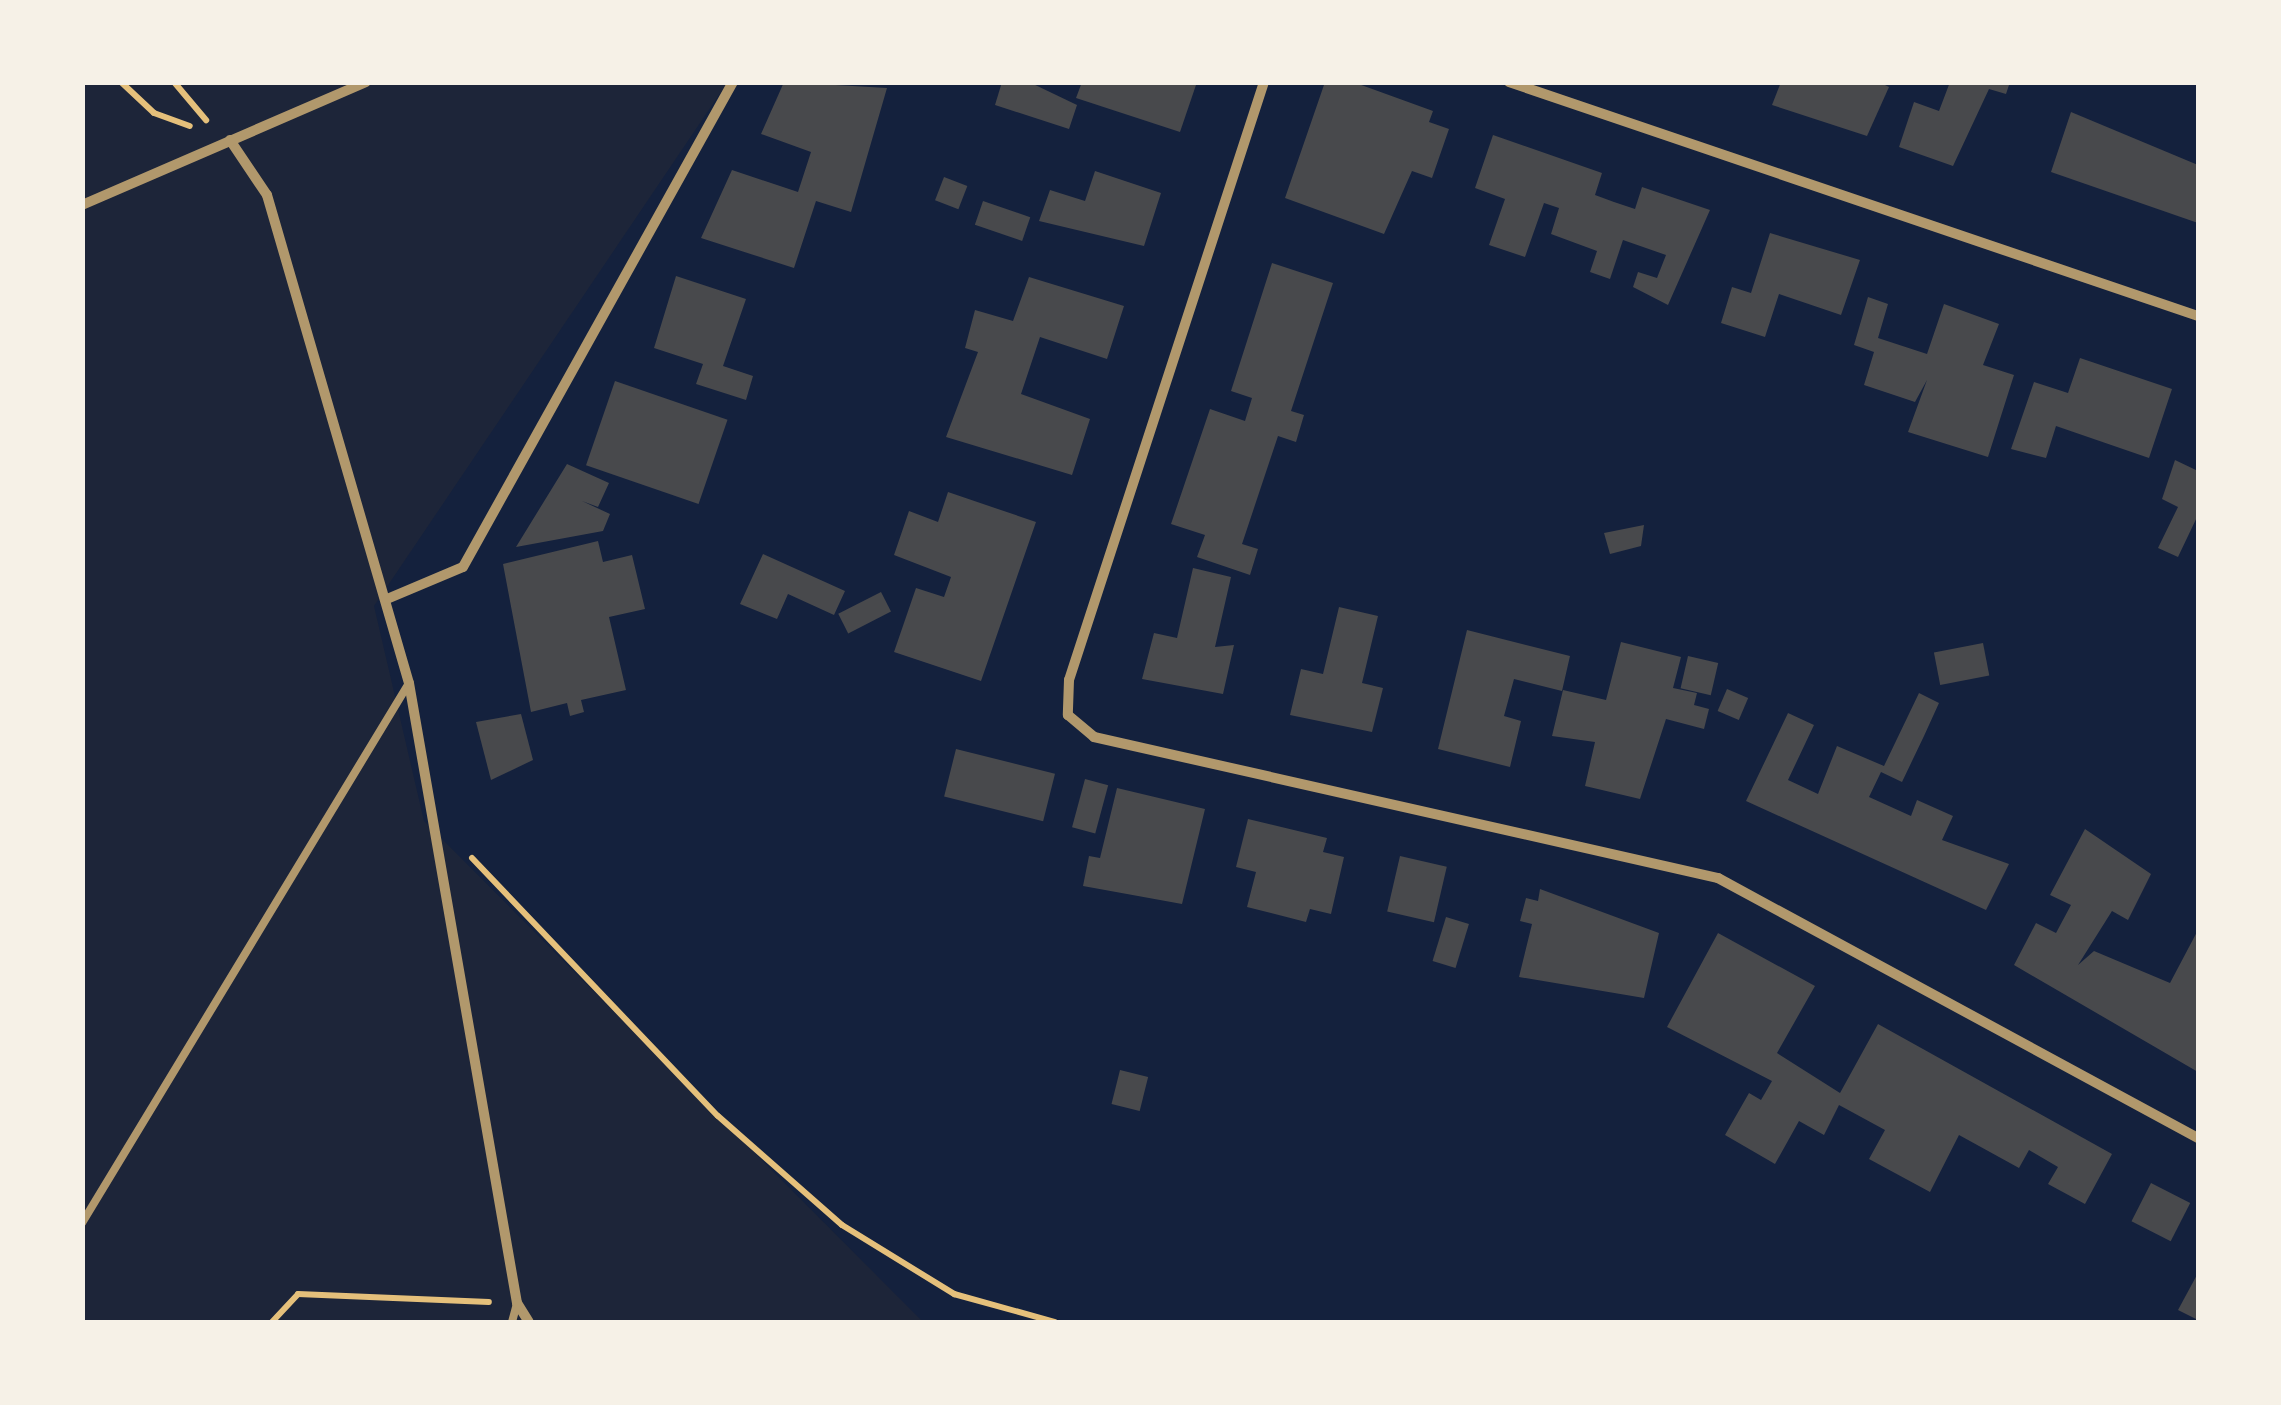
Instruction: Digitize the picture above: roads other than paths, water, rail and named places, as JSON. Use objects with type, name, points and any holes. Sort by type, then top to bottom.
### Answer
[{"type":"street","points":[[82,204],[366,82]]},
{"type":"street","points":[[387,600],[463,567],[733,82]]},
{"type":"street","points":[[1264,82],[1069,680],[1068,715],[1094,737],[1718,878],[2198,1138]]},
{"type":"street","points":[[1509,82],[2198,316]]},
{"type":"street","points":[[230,140],[267,195],[409,683],[439,836],[517,1303],[528,1322]]},
{"type":"lane","points":[[82,1223],[409,683]]},
{"type":"lane","points":[[512,1322],[517,1303]]}]
